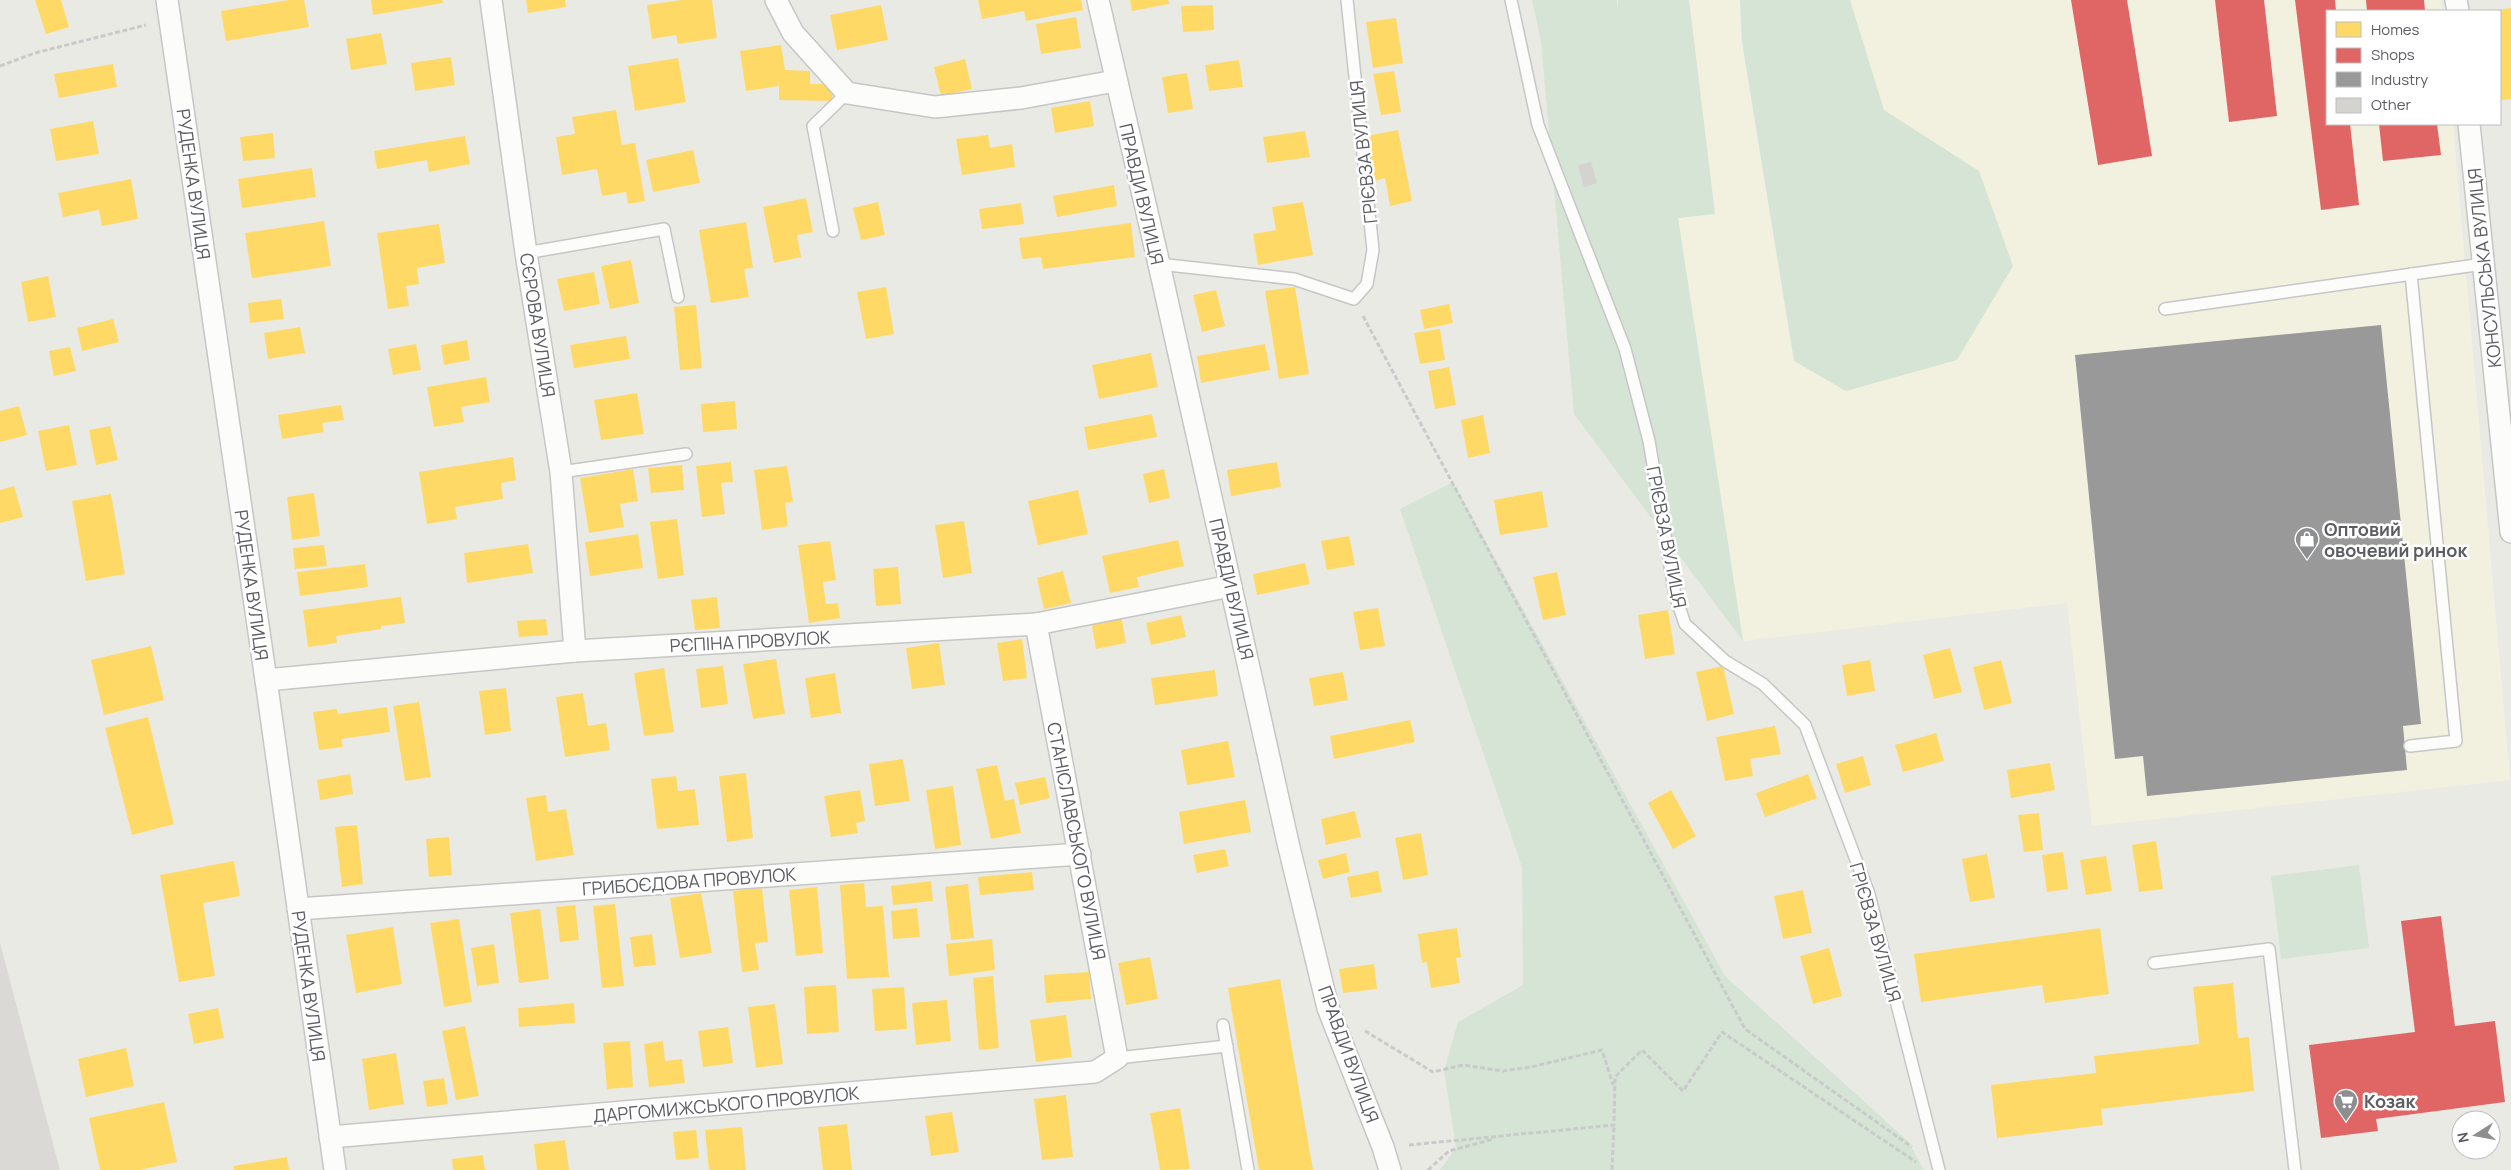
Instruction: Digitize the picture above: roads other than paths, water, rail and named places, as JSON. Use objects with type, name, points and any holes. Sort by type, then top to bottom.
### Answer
[{"type":"street","name":"СЄРОВА ВУЛИЦЯ","points":[[491,0],[526,253],[561,472],[576,651]]},
{"type":"street","points":[[776,0],[793,33],[846,93],[935,108],[1020,98],[1115,81]]},
{"type":"street","name":"ПРАВДИ ВУЛИЦЯ","points":[[1098,0],[1288,843],[1328,1008],[1383,1147],[1390,1170]]},
{"type":"street","name":"РУДЕНКА ВУЛИЦЯ","points":[[168,10],[266,680],[335,1170]]},
{"type":"street","name":"КОНСУЛЬСЬКА ВУЛИЦЯ","points":[[2469,125],[2511,532]]},
{"type":"street","name":"РЄПІНА ПРОВУЛОК","points":[[266,680],[576,651],[1036,624],[1231,586]]},
{"type":"street","name":"СТАНІСЛАВСЬКОГО ВУЛИЦЯ","points":[[1036,624],[1117,1058]]},
{"type":"street","name":"ГРИБОЄДОВА ПРОВУЛОК","points":[[298,909],[1080,854]]},
{"type":"street","name":"ДАРГОМИЖСЬКОГО ПРОВУЛОК","points":[[330,1137],[1095,1072],[1117,1058]]},
{"type":"lane","name":"ГРІЄВЗА ВУЛИЦЯ","points":[[1159,264],[1294,279],[1354,299],[1367,284],[1374,250],[1347,0]]},
{"type":"lane","name":"ГРІЄВЗА ВУЛИЦЯ","points":[[1511,0],[1538,125],[1625,349],[1648,441],[1675,595],[1685,624],[1725,661],[1763,684],[1805,725],[1869,894],[1939,1170]]},
{"type":"lane","points":[[833,231],[813,126],[846,93]]},
{"type":"lane","points":[[526,253],[664,229],[678,297]]},
{"type":"lane","points":[[2165,309],[2483,264]]},
{"type":"lane","points":[[2410,746],[2456,741],[2411,274]]},
{"type":"lane","points":[[561,472],[686,454]]},
{"type":"lane","points":[[2154,963],[2269,949],[2295,1170]]},
{"type":"lane","points":[[1223,1025],[1248,1170]]},
{"type":"lane","points":[[1117,1058],[1227,1046]]},
{"type":"place","name":"Оптовий овочевий ринок","points":[[2307,560]]},
{"type":"place","name":"Козак","points":[[2346,1122]]}]
